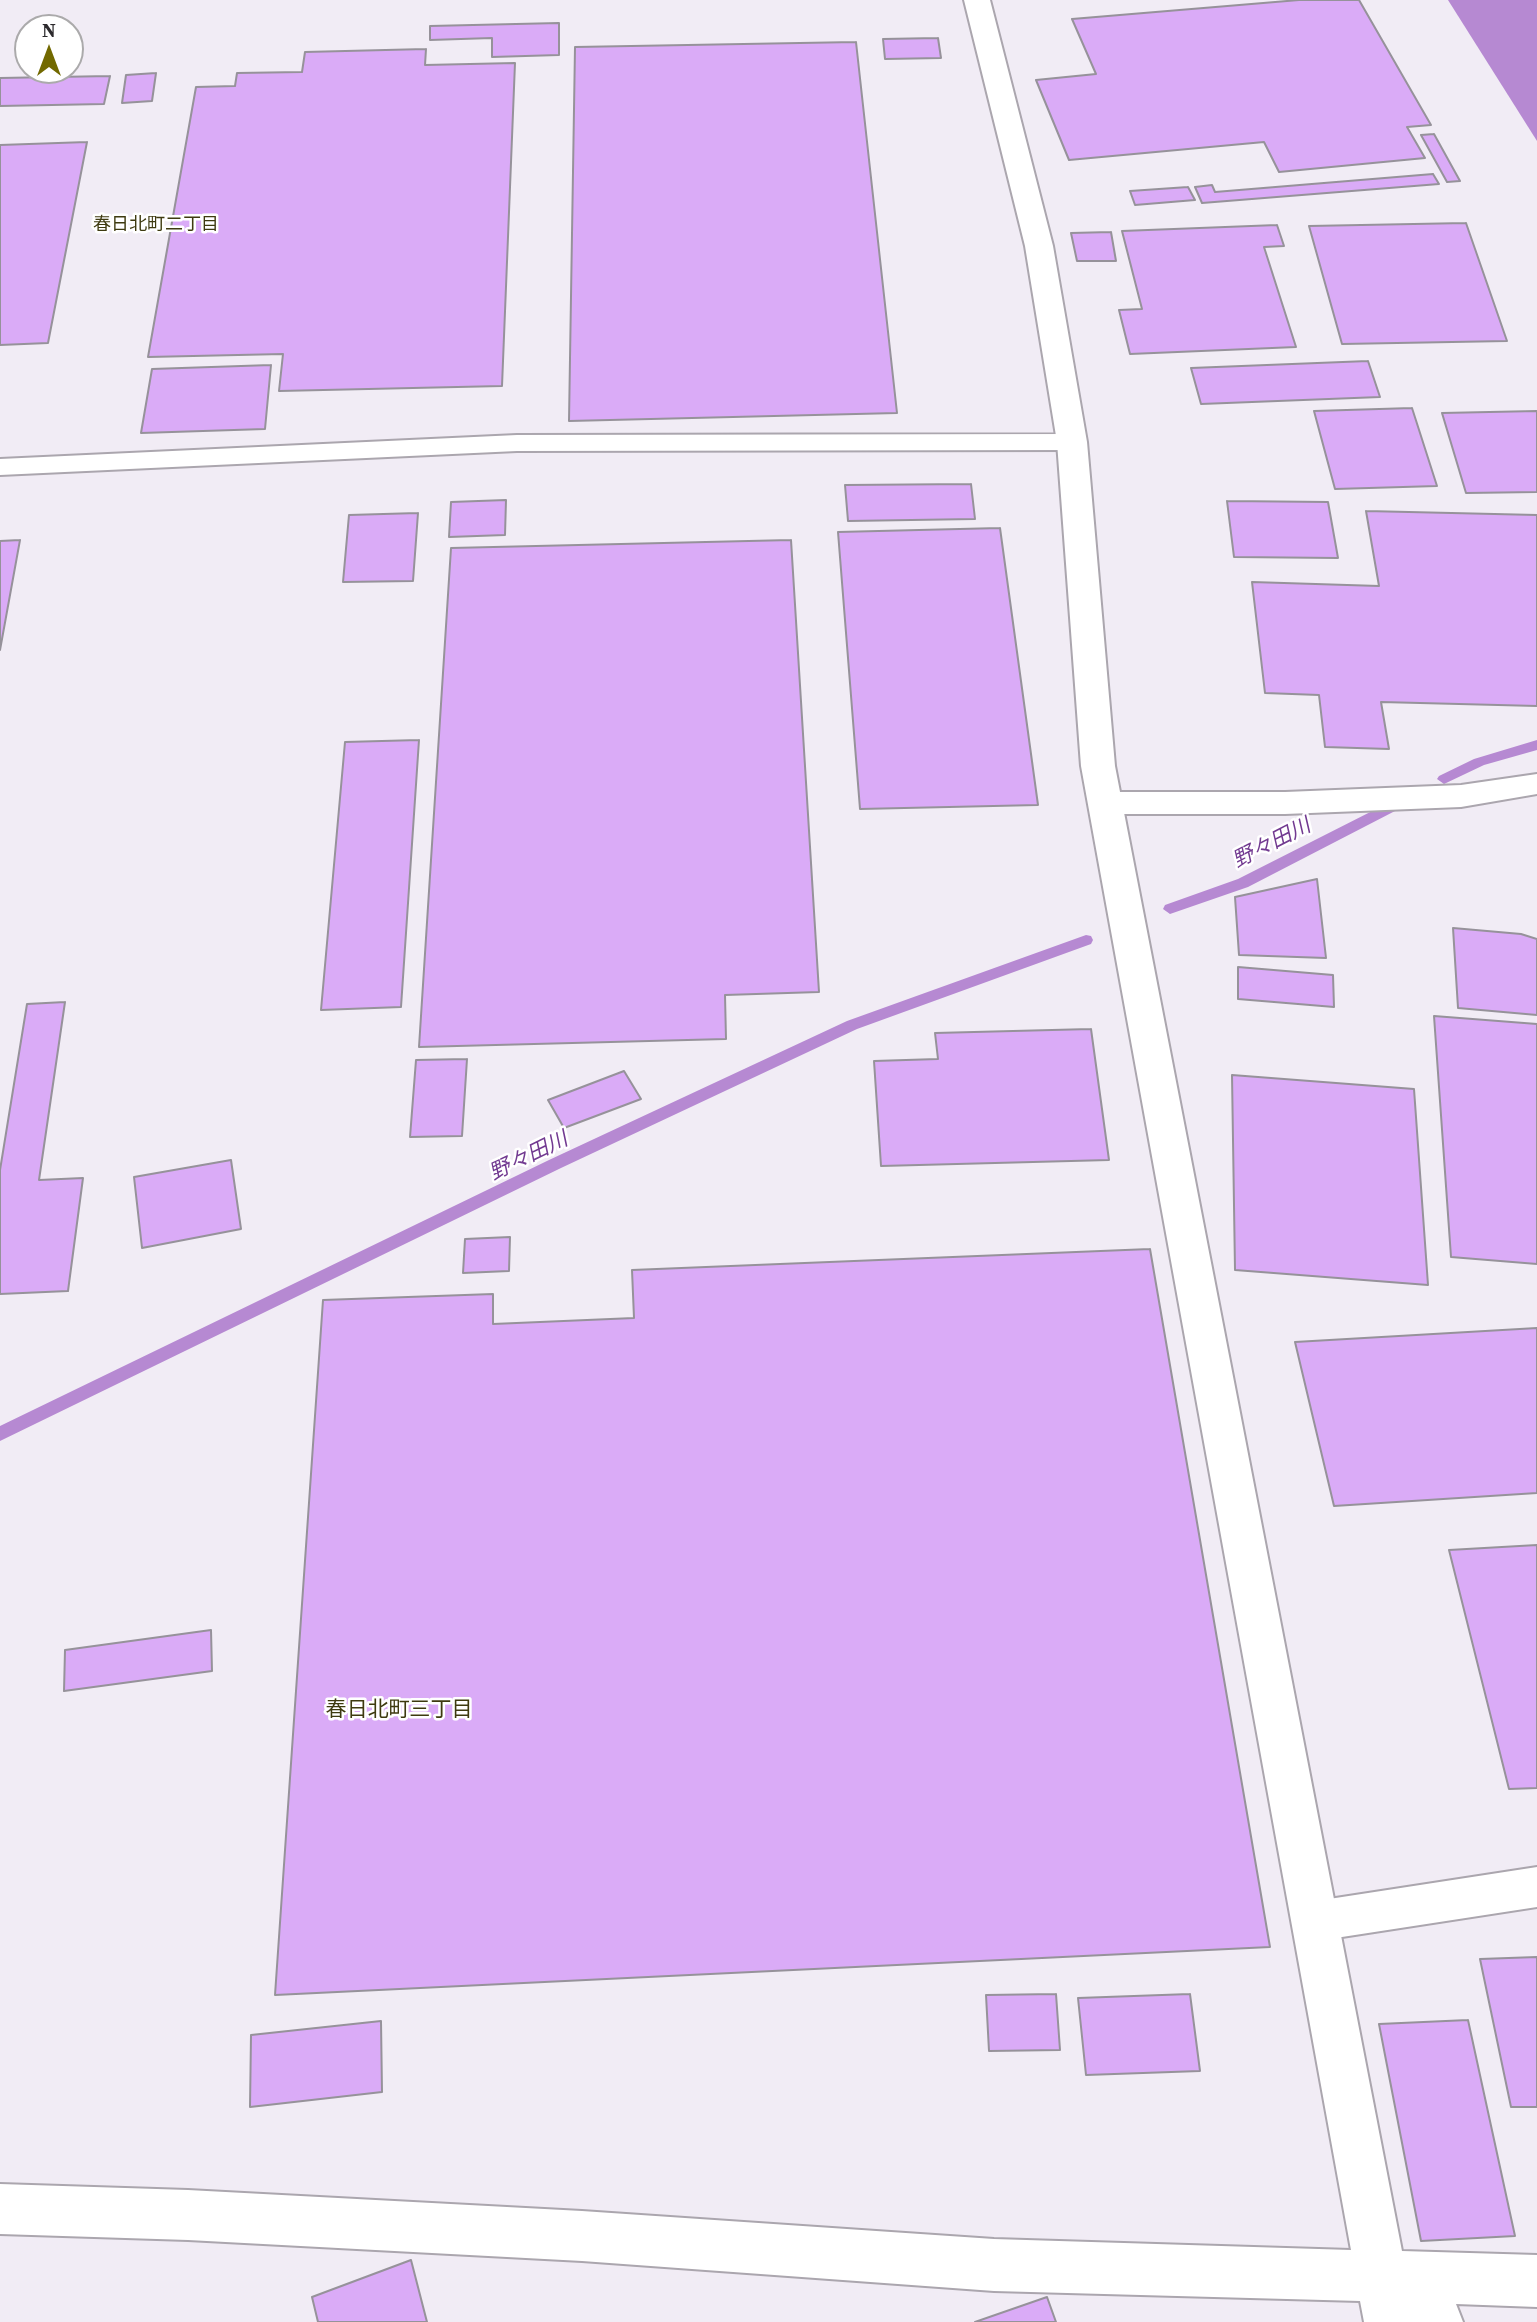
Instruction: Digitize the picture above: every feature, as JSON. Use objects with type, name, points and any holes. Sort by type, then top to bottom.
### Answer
[{"type":"street","points":[[977,0],[1040,246],[1072,442],[1098,766],[1386,2299]]},
{"type":"street","points":[[0,2209],[188,2215],[569,2235],[994,2265],[1386,2299],[1537,2281]]},
{"type":"street","points":[[1386,2299],[1437,2322]]},
{"type":"lane","points":[[0,467],[517,443],[1072,442]]},
{"type":"lane","points":[[1105,803],[1284,803],[1461,796],[1537,784]]},
{"type":"lane","points":[[1316,1921],[1537,1887]]},
{"type":"shaded area","points":[[1448,0],[1537,0],[1537,141]]},
{"type":"building","points":[[1299,0],[1359,0],[1431,125],[1407,127],[1425,158],[1279,172],[1264,142],[1069,160],[1036,80],[1096,74],[1072,19]]},
{"type":"building","points":[[559,23],[559,55],[492,57],[492,38],[430,40],[430,26]]},
{"type":"building","points":[[938,38],[941,58],[885,59],[883,39]]},
{"type":"building","points":[[856,42],[897,413],[569,421],[575,47]]},
{"type":"building","points":[[426,49],[425,65],[515,63],[502,386],[279,391],[283,354],[148,357],[196,87],[235,86],[237,73],[302,72],[305,52]]},
{"type":"building","points":[[156,73],[152,101],[122,103],[126,75]]},
{"type":"building","points":[[84,76],[110,76],[104,104],[0,106],[0,78],[14,78],[14,84],[84,84]]},
{"type":"building","points":[[1434,134],[1460,181],[1447,182],[1421,135]]},
{"type":"building","points":[[87,142],[48,343],[0,345],[0,145]]},
{"type":"building","points":[[1433,174],[1439,184],[1202,203],[1195,187],[1212,185],[1215,192]]},
{"type":"building","points":[[1188,187],[1195,200],[1135,205],[1130,191]]},
{"type":"building","points":[[1466,223],[1507,341],[1342,344],[1309,226]]},
{"type":"building","points":[[1277,225],[1284,246],[1264,247],[1296,347],[1130,354],[1119,310],[1142,309],[1122,231]]},
{"type":"building","points":[[1111,232],[1116,261],[1077,261],[1071,233]]},
{"type":"building","points":[[1368,361],[1380,397],[1201,404],[1191,368]]},
{"type":"building","points":[[271,365],[265,429],[141,433],[152,369]]},
{"type":"building","points":[[1412,408],[1437,486],[1335,489],[1314,411]]},
{"type":"building","points":[[1537,411],[1537,492],[1466,493],[1442,413]]},
{"type":"building","points":[[971,484],[975,519],[848,521],[845,485]]},
{"type":"building","points":[[506,500],[505,535],[449,537],[451,502]]},
{"type":"building","points":[[1227,501],[1328,502],[1338,558],[1234,557]]},
{"type":"building","points":[[1366,511],[1537,515],[1537,706],[1381,702],[1389,749],[1325,747],[1319,695],[1265,693],[1252,582],[1379,586]]},
{"type":"building","points":[[418,513],[413,581],[343,582],[349,515]]},
{"type":"building","points":[[1000,528],[1038,805],[860,809],[838,532]]},
{"type":"building","points":[[20,540],[0,650],[0,541]]},
{"type":"building","points":[[791,540],[819,992],[725,995],[726,1039],[419,1047],[451,548]]},
{"type":"building","points":[[419,740],[401,1007],[321,1010],[345,742]]},
{"type":"building","points":[[1317,879],[1326,958],[1239,955],[1235,897]]},
{"type":"building","points":[[1453,928],[1521,934],[1537,939],[1537,1015],[1458,1008]]},
{"type":"building","points":[[1238,967],[1333,975],[1334,1007],[1238,999]]},
{"type":"building","points":[[65,1002],[39,1180],[83,1178],[68,1291],[0,1294],[0,1170],[27,1004]]},
{"type":"building","points":[[1434,1016],[1537,1024],[1537,1264],[1451,1257]]},
{"type":"building","points":[[1091,1029],[1109,1160],[881,1166],[874,1061],[938,1059],[935,1033]]},
{"type":"building","points":[[467,1059],[462,1136],[410,1137],[416,1060]]},
{"type":"building","points":[[624,1071],[641,1099],[564,1128],[548,1100]]},
{"type":"building","points":[[1232,1075],[1414,1089],[1428,1285],[1235,1270]]},
{"type":"building","points":[[231,1160],[241,1229],[142,1248],[134,1177]]},
{"type":"building","points":[[510,1237],[509,1271],[463,1273],[465,1239]]},
{"type":"building","points":[[1150,1249],[1270,1947],[275,1995],[323,1300],[493,1294],[493,1324],[634,1318],[632,1270]]},
{"type":"building","points":[[1537,1328],[1537,1493],[1334,1506],[1295,1342]]},
{"type":"building","points":[[1537,1545],[1537,1788],[1509,1789],[1449,1550]]},
{"type":"building","points":[[211,1630],[212,1671],[64,1691],[65,1650]]},
{"type":"building","points":[[1537,1957],[1537,2107],[1511,2107],[1480,1959]]},
{"type":"building","points":[[1056,1994],[1060,2050],[989,2051],[986,1995]]},
{"type":"building","points":[[1190,1994],[1200,2071],[1086,2075],[1078,1998]]},
{"type":"building","points":[[1468,2020],[1515,2236],[1421,2241],[1379,2024]]},
{"type":"building","points":[[381,2021],[382,2092],[250,2107],[251,2035]]},
{"type":"building","points":[[411,2260],[427,2322],[318,2322],[312,2297]]},
{"type":"building","points":[[1047,2297],[1056,2322],[975,2322]]},
{"type":"waterway","name":"野々田川","points":[[1444,779],[1479,762],[1537,745]]},
{"type":"waterway","name":"野々田川","points":[[1170,909],[1243,883],[1390,807]]},
{"type":"waterway","name":"野々田川","points":[[0,1434],[555,1164],[852,1025],[1086,940]]},
{"type":"district","name":"春日北町二丁目","points":[[156,225]]},
{"type":"district","name":"春日北町三丁目","points":[[399,1711]]}]
